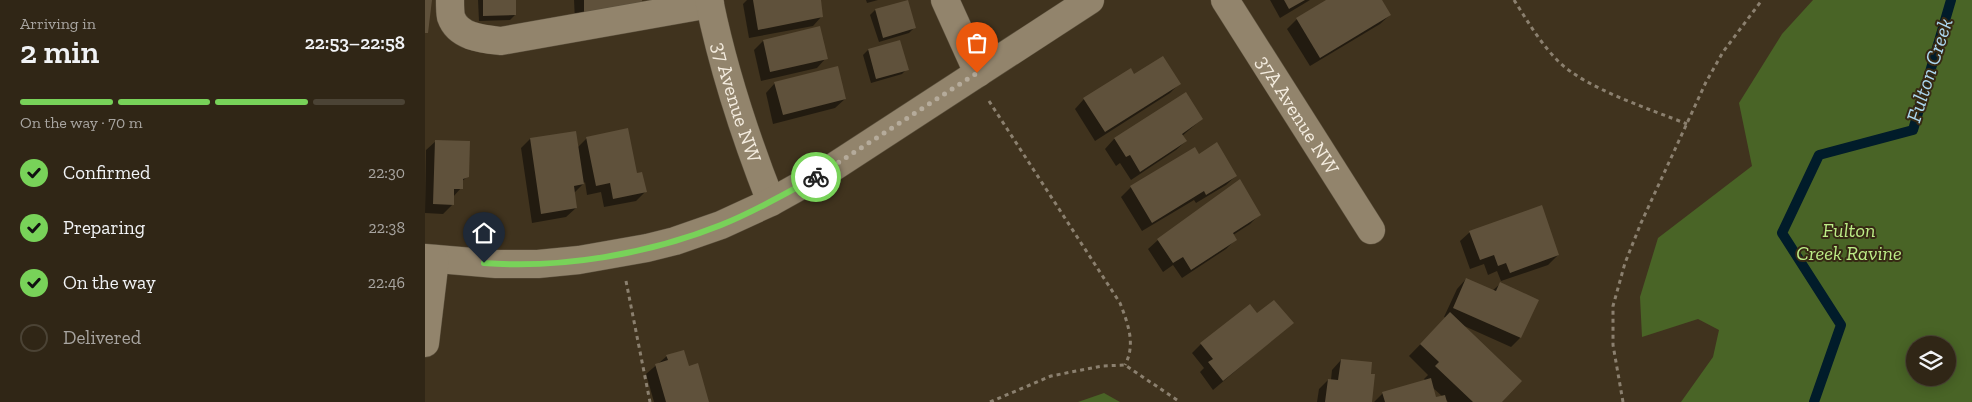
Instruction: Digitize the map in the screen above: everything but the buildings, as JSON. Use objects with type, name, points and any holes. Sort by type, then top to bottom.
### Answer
[{"type":"street","points":[[450,0],[451,17],[460,30],[476,38],[501,41],[709,2]]},
{"type":"street","points":[[945,0],[977,73]]},
{"type":"street","points":[[425,343],[430,259],[496,264],[538,264],[620,253],[675,241],[721,225],[771,202],[832,168],[1090,0]]},
{"type":"street","name":"37A Avenue NW","points":[[1225,0],[1371,230]]},
{"type":"street","name":"37 Avenue NW","points":[[709,2],[723,62],[739,114],[771,202]]},
{"type":"path","points":[[1514,0],[1547,50],[1561,64],[1592,85],[1687,124]]},
{"type":"path","points":[[1623,402],[1613,345],[1613,306],[1625,263],[1641,223],[1706,82],[1723,52],[1762,0]]},
{"type":"path","points":[[977,73],[990,102],[1120,303],[1128,325],[1131,344],[1130,355],[1125,365]]},
{"type":"path","points":[[620,253],[650,402]]},
{"type":"path","points":[[990,402],[1051,376],[1102,366],[1125,365],[1180,402]]},
{"type":"green space","name":"Fulton Creek Ravine","points":[[1813,0],[1972,0],[1972,402],[1681,402],[1713,357],[1719,330],[1698,319],[1642,337],[1640,297],[1658,238],[1752,166],[1739,103],[1782,34]]},
{"type":"green space","points":[[1104,393],[1120,402],[1078,402]]},
{"type":"waterway","name":"Fulton Creek","points":[[1814,402],[1841,325],[1782,233],[1819,155],[1913,130],[1951,0]]},
{"type":"way so far","points":[[816,177],[977,73]]},
{"type":"route","points":[[484,263],[538,264],[579,260],[675,241],[721,225],[771,202],[816,177]]}]
